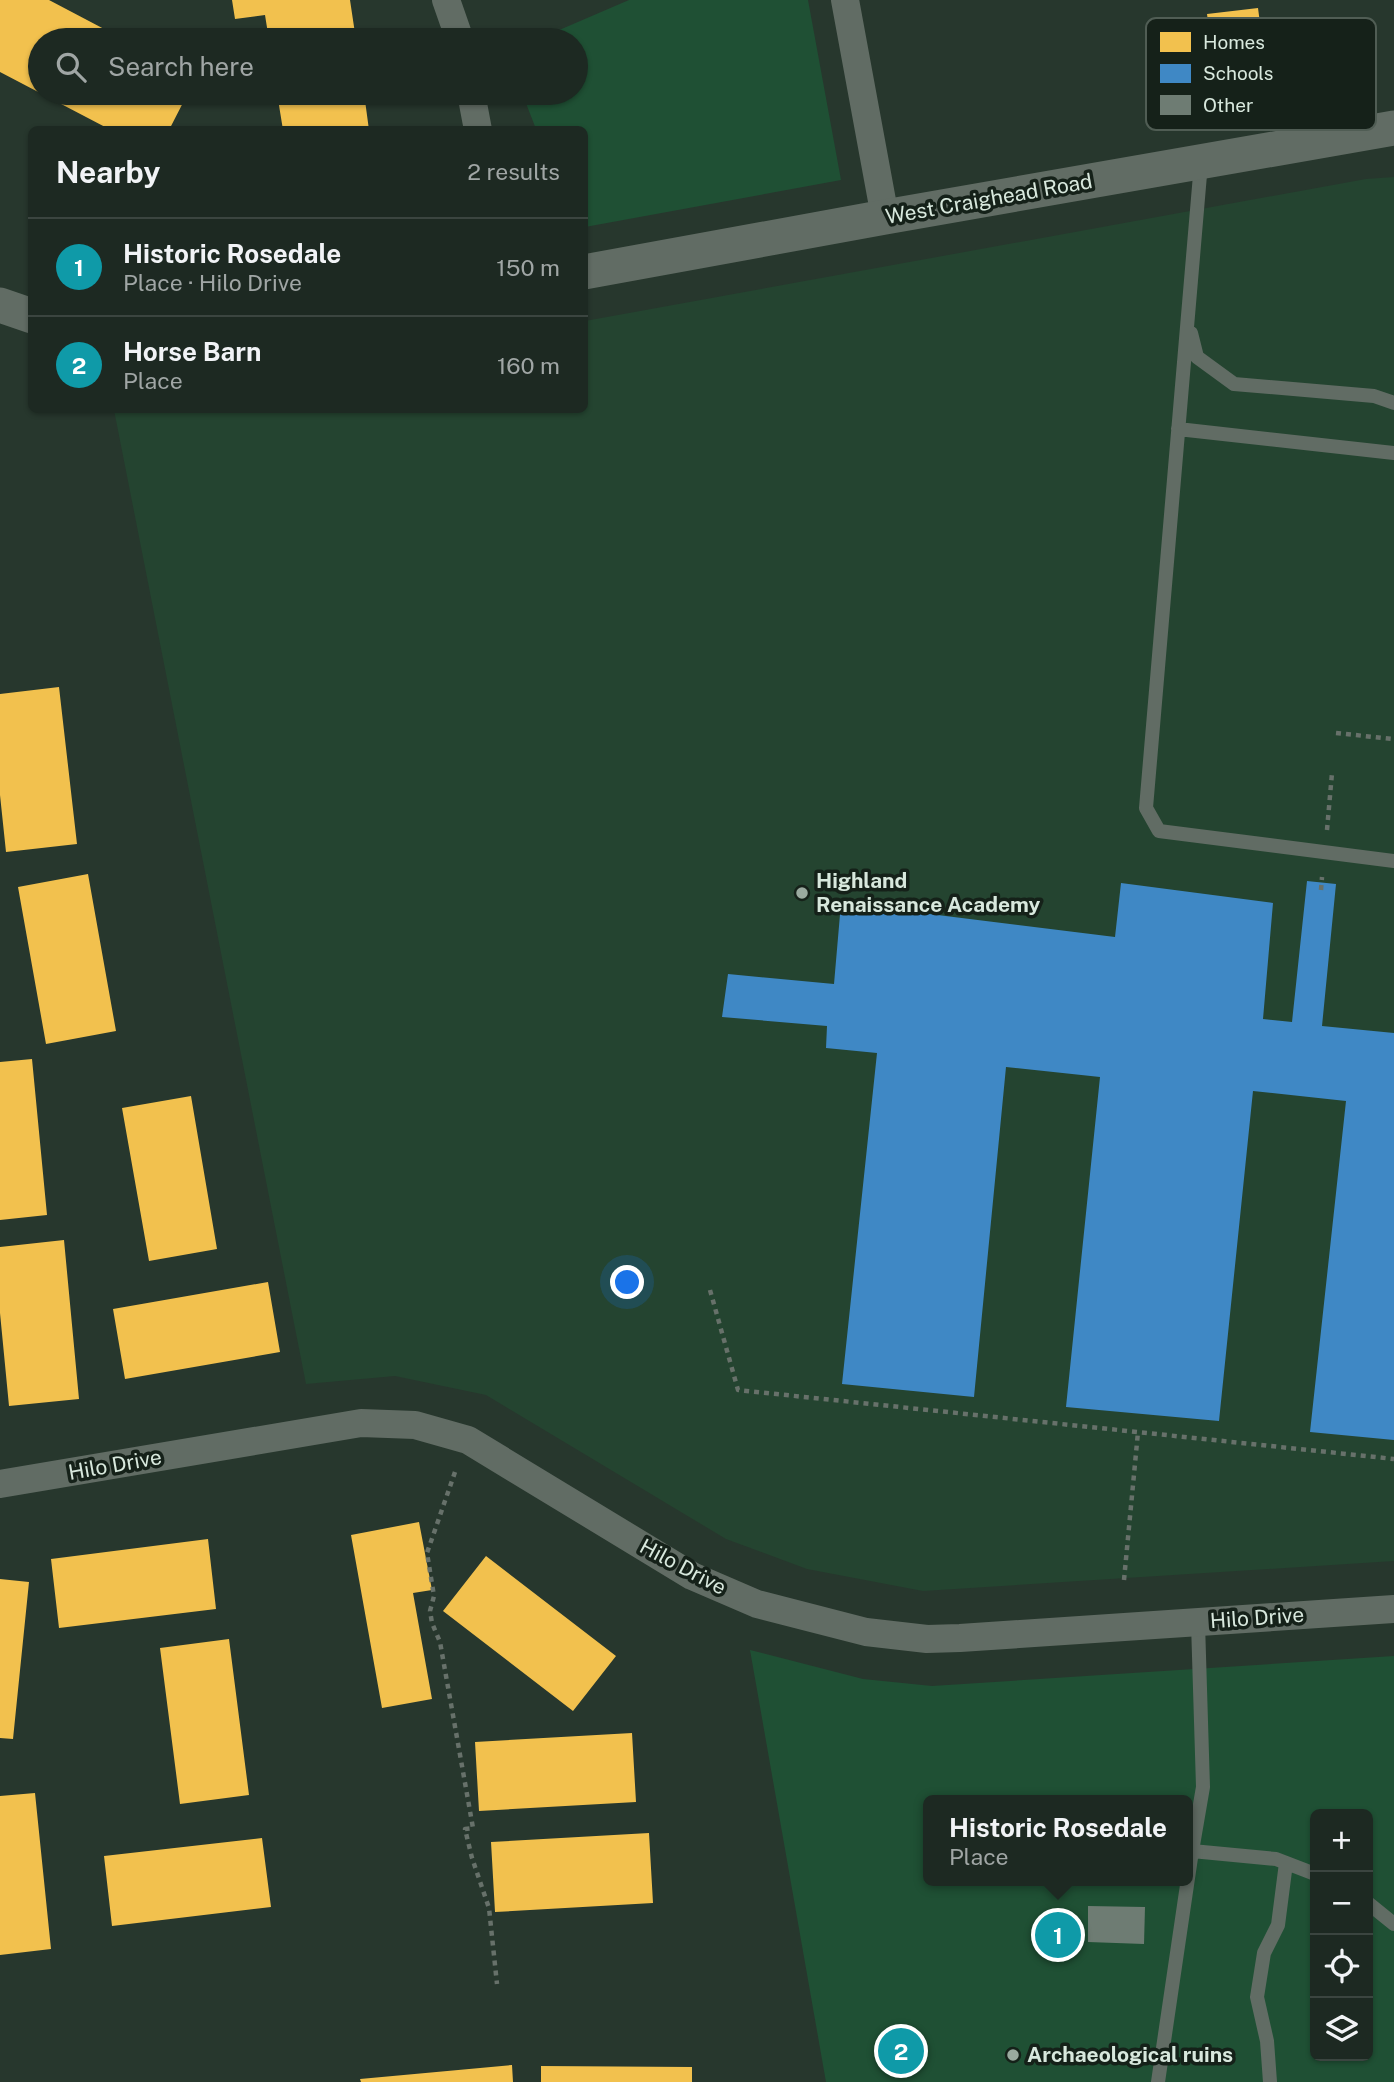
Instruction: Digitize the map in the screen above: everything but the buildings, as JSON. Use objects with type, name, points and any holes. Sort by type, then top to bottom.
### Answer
[{"type":"street","points":[[446,0],[456,28]]},
{"type":"street","points":[[845,0],[885,217]]},
{"type":"street","points":[[473,105],[477,126]]},
{"type":"street","name":"West Craighead Road","points":[[588,271],[1394,128]]},
{"type":"street","points":[[0,305],[28,315]]},
{"type":"street","name":"Hilo Drive","points":[[0,1484],[361,1423],[415,1425],[468,1440],[692,1576],[757,1604],[854,1629],[927,1639],[961,1638],[1394,1609]]},
{"type":"lane","points":[[1201,162],[1146,808],[1159,831],[1394,860]]},
{"type":"lane","points":[[1187,318],[1197,357],[1234,384],[1374,396],[1394,403]]},
{"type":"lane","points":[[1178,429],[1394,453]]},
{"type":"lane","points":[[1193,1845],[1203,1787],[1198,1623]]},
{"type":"lane","points":[[1193,1851],[1276,1859],[1310,1872]]},
{"type":"lane","points":[[1270,2082],[1268,2041],[1257,1997],[1264,1953],[1278,1925],[1286,1863]]},
{"type":"lane","points":[[1158,2082],[1187,1886]]},
{"type":"lane","points":[[1373,1907],[1394,1924]]},
{"type":"path","points":[[1336,733],[1393,739]]},
{"type":"path","points":[[710,1290],[738,1390],[1394,1459]]},
{"type":"path","points":[[1124,1580],[1139,1432]]},
{"type":"path","points":[[455,1472],[427,1553],[434,1596],[430,1611],[440,1642],[473,1828],[465,1829],[489,1908],[497,1984]]},
{"type":"shaded area","points":[[629,0],[808,0],[841,180],[588,226],[588,126],[535,126],[527,105],[588,105],[588,28],[564,28]]},
{"type":"shaded area","name":"Highland Renaissance Academy","points":[[1394,177],[1394,1561],[923,1591],[807,1569],[726,1539],[486,1395],[395,1376],[306,1384],[115,413],[588,413],[588,320],[1366,179]]},
{"type":"shaded area","points":[[750,1650],[863,1679],[932,1686],[1394,1656],[1394,2082],[826,2082]]},
{"type":"place","name":"Highland Renaissance Academy","points":[[802,893]]},
{"type":"place","name":"Historic Rosedale","points":[[1058,1935]]},
{"type":"place","name":"Horse Barn","points":[[901,2051]]},
{"type":"place","name":"Archaeological ruins","points":[[1013,2055]]}]
